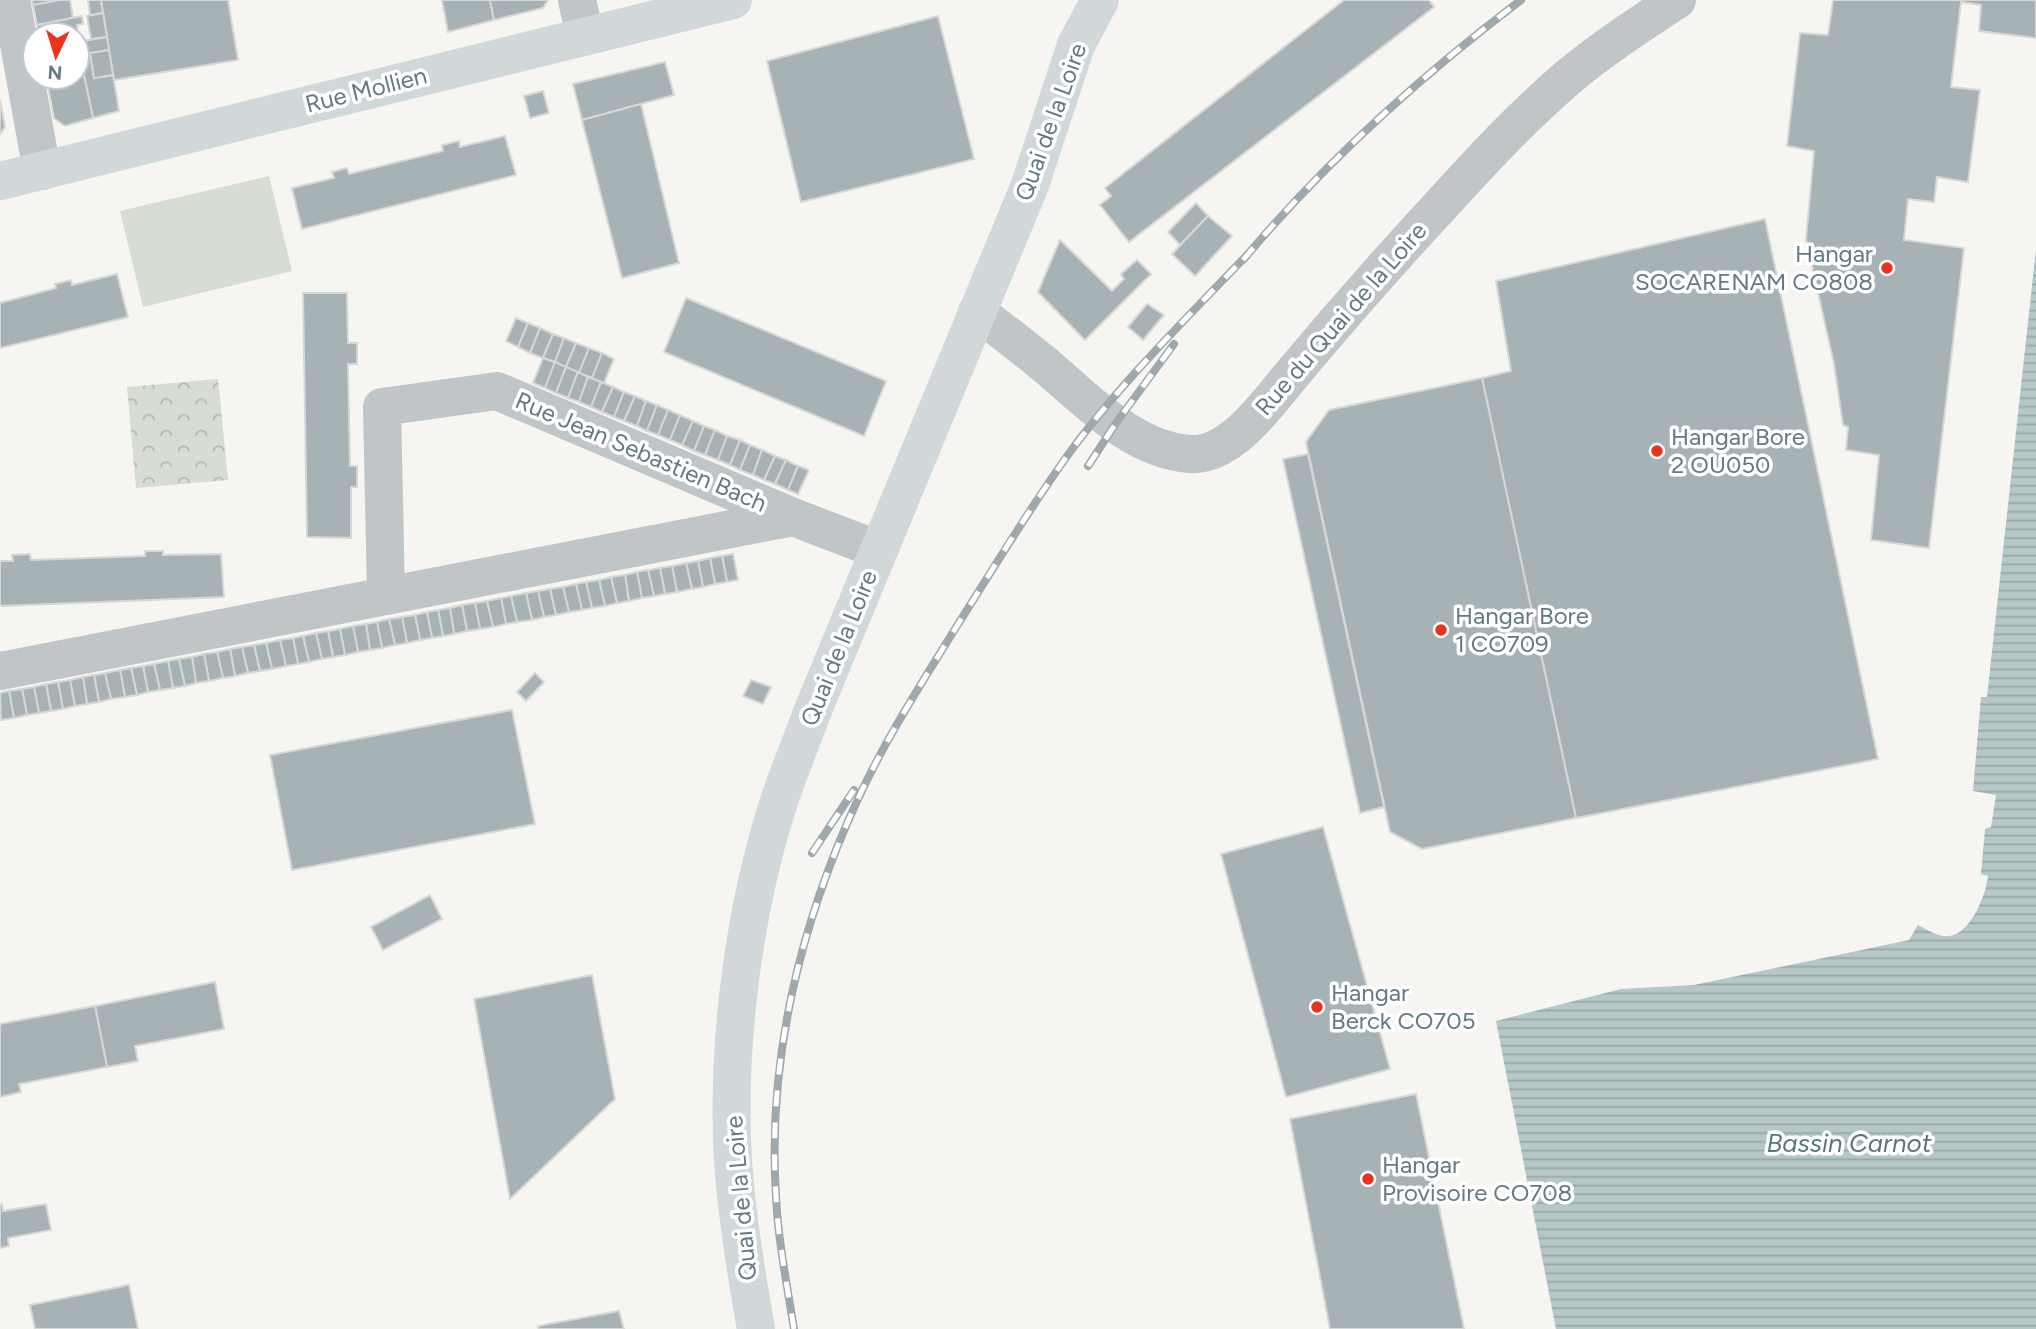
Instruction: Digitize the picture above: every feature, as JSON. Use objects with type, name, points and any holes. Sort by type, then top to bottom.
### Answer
[{"type":"street","points":[[11,0],[42,171]]},
{"type":"street","name":"Rue Mollien","points":[[0,181],[581,18],[733,0]]},
{"type":"street","name":"Quai de la Loire","points":[[756,1329],[733,1160],[735,1033],[752,910],[766,847],[784,786],[1030,185],[1076,45],[1100,0]]},
{"type":"street","name":"Rue du Quai de la Loire","points":[[977,312],[1101,412],[1139,439],[1162,449],[1184,453],[1210,451],[1247,427],[1362,290],[1522,120],[1566,79],[1677,0]]},
{"type":"street","name":"Rue Jean Sebastien Bach","points":[[386,595],[382,407],[497,391],[793,517],[879,550]]},
{"type":"street","name":"Rue Jean Sebastien Bach","points":[[0,671],[793,517]]},
{"type":"green space","points":[[269,176],[292,271],[143,307],[120,211]]},
{"type":"green space","points":[[218,379],[228,480],[136,488],[127,387]]},
{"type":"water","name":"Bassin Carnot","points":[[2036,249],[2036,1329],[1556,1329],[1496,1021],[1621,989],[1694,985],[1909,940],[1918,925],[1938,935],[1950,936],[1965,927],[1981,902],[1988,876],[1981,874],[1985,829],[1991,827],[1996,795],[1973,791],[1981,697],[1987,697]]},
{"type":"building","points":[[32,0],[60,0],[33,5]]},
{"type":"building","points":[[70,0],[73,18],[36,21],[33,5]]},
{"type":"building","points":[[88,0],[101,0],[103,13],[90,15]]},
{"type":"building","points":[[101,0],[228,0],[238,60],[114,80]]},
{"type":"building","points":[[442,0],[490,0],[494,20],[448,32]]},
{"type":"building","points":[[490,0],[548,0],[543,8],[494,20]]},
{"type":"building","points":[[1344,0],[1429,0],[1434,7],[1129,242],[1100,205],[1111,196],[1105,188]]},
{"type":"building","name":"Hangar SOCARENAM CO808","points":[[1833,0],[2036,0],[2036,38],[1979,31],[1981,5],[1961,2],[1951,87],[1980,90],[1968,182],[1937,177],[1934,202],[1908,199],[1904,240],[1964,248],[1929,548],[1871,540],[1879,455],[1846,450],[1848,427],[1843,425],[1834,364],[1806,239],[1814,151],[1787,146],[1800,33],[1828,35]]},
{"type":"building","points":[[103,13],[107,37],[91,39],[91,21],[88,21],[87,16]]},
{"type":"building","points":[[82,16],[83,21],[57,21]]},
{"type":"building","points":[[938,16],[974,159],[801,202],[767,61]]},
{"type":"building","points":[[107,37],[109,50],[91,53],[91,40]]},
{"type":"building","points":[[109,50],[113,75],[94,78],[91,53]]},
{"type":"building","points":[[91,59],[94,78],[113,75],[119,111],[93,118],[87,91],[91,91]]},
{"type":"building","points":[[665,62],[674,95],[582,120],[573,84]]},
{"type":"building","points":[[49,91],[87,91],[93,118],[65,126],[54,118]]},
{"type":"building","points":[[543,91],[549,113],[530,118],[524,96]]},
{"type":"building","points":[[0,100],[5,127],[0,134]]},
{"type":"building","points":[[641,104],[679,263],[622,278],[582,120]]},
{"type":"building","points":[[505,136],[516,175],[302,229],[292,188],[334,178],[332,172],[347,168],[349,174],[443,151],[442,145],[459,141],[460,147]]},
{"type":"building","points":[[1196,203],[1208,216],[1180,245],[1168,232]]},
{"type":"building","points":[[1208,216],[1232,236],[1195,276],[1172,254]]},
{"type":"building","name":"Hangar Bore 2 OU050","points":[[1765,219],[1878,759],[1576,818],[1482,378],[1511,371],[1496,281]]},
{"type":"building","points":[[1060,240],[1112,291],[1124,279],[1121,274],[1137,260],[1151,274],[1085,340],[1038,292]]},
{"type":"building","points":[[117,274],[128,317],[0,348],[0,303],[56,288],[55,284],[71,280],[72,285]]},
{"type":"building","points":[[303,293],[347,293],[348,343],[357,343],[357,364],[348,364],[350,466],[357,466],[357,487],[351,487],[351,538],[307,537]]},
{"type":"building","points":[[686,298],[886,381],[864,436],[664,352]]},
{"type":"building","points":[[1147,304],[1164,315],[1143,340],[1128,327]]},
{"type":"building","points":[[516,318],[528,323],[518,347],[506,341]]},
{"type":"building","points":[[528,323],[540,328],[530,353],[518,347]]},
{"type":"building","points":[[540,328],[553,334],[543,358],[530,353]]},
{"type":"building","points":[[553,334],[564,338],[555,362],[543,358]]},
{"type":"building","points":[[564,338],[576,343],[566,367],[555,362]]},
{"type":"building","points":[[576,343],[589,348],[579,373],[566,367]]},
{"type":"building","points":[[589,348],[602,353],[592,378],[579,373]]},
{"type":"building","points":[[602,353],[614,359],[604,383],[592,378]]},
{"type":"building","points":[[543,358],[555,362],[545,388],[533,383]]},
{"type":"building","points":[[555,362],[566,367],[556,393],[545,388]]},
{"type":"building","points":[[566,367],[578,372],[568,398],[556,393]]},
{"type":"building","points":[[578,372],[588,377],[579,402],[568,398]]},
{"type":"building","points":[[588,377],[601,382],[591,407],[579,402]]},
{"type":"building","name":"Hangar Bore 1 CO709","points":[[1482,378],[1576,818],[1422,849],[1390,832],[1306,442],[1329,410]]},
{"type":"building","points":[[601,382],[613,387],[602,412],[591,407]]},
{"type":"building","points":[[613,387],[624,392],[614,417],[602,412]]},
{"type":"building","points":[[624,392],[635,396],[624,421],[614,417]]},
{"type":"building","points":[[635,396],[646,401],[637,426],[624,421]]},
{"type":"building","points":[[646,401],[657,405],[647,431],[637,426]]},
{"type":"building","points":[[657,405],[668,410],[658,435],[647,431]]},
{"type":"building","points":[[668,410],[680,415],[670,440],[658,435]]},
{"type":"building","points":[[680,415],[693,421],[682,445],[670,440]]},
{"type":"building","points":[[693,421],[704,426],[694,451],[682,445]]},
{"type":"building","points":[[704,426],[715,430],[705,455],[694,451]]},
{"type":"building","points":[[715,430],[727,436],[718,460],[705,455]]},
{"type":"building","points":[[727,436],[740,440],[730,465],[718,460]]},
{"type":"building","points":[[740,440],[750,445],[740,470],[730,465]]},
{"type":"building","points":[[750,445],[762,450],[753,475],[740,470]]},
{"type":"building","points":[[762,450],[775,456],[764,480],[753,475]]},
{"type":"building","points":[[1308,454],[1384,807],[1360,813],[1283,459]]},
{"type":"building","points":[[775,456],[786,460],[775,484],[764,480]]},
{"type":"building","points":[[786,460],[798,466],[788,490],[775,484]]},
{"type":"building","points":[[798,466],[809,470],[798,494],[788,490]]},
{"type":"building","points":[[145,551],[163,551],[163,555],[221,554],[224,597],[0,606],[0,561],[13,561],[12,555],[30,554],[31,560],[145,556]]},
{"type":"building","points":[[733,554],[738,580],[727,582],[722,556]]},
{"type":"building","points":[[722,556],[727,582],[715,584],[710,558]]},
{"type":"building","points":[[710,558],[715,584],[703,587],[698,561]]},
{"type":"building","points":[[698,561],[703,587],[692,589],[686,563]]},
{"type":"building","points":[[686,563],[692,589],[677,592],[672,566]]},
{"type":"building","points":[[672,566],[677,592],[665,594],[660,568]]},
{"type":"building","points":[[660,568],[665,594],[654,596],[648,570]]},
{"type":"building","points":[[648,570],[654,596],[642,598],[637,572]]},
{"type":"building","points":[[637,572],[642,598],[629,601],[625,575]]},
{"type":"building","points":[[625,575],[629,601],[617,603],[611,577]]},
{"type":"building","points":[[611,577],[617,603],[605,606],[599,580]]},
{"type":"building","points":[[599,580],[605,606],[592,608],[586,582]]},
{"type":"building","points":[[586,582],[592,608],[582,610],[576,584]]},
{"type":"building","points":[[576,584],[582,610],[569,612],[563,587]]},
{"type":"building","points":[[563,587],[569,612],[556,615],[550,589]]},
{"type":"building","points":[[550,589],[556,615],[544,617],[538,591]]},
{"type":"building","points":[[538,591],[544,617],[532,620],[526,593]]},
{"type":"building","points":[[526,593],[532,620],[517,622],[511,596]]},
{"type":"building","points":[[511,596],[517,622],[506,624],[501,598]]},
{"type":"building","points":[[501,598],[506,624],[493,627],[487,601]]},
{"type":"building","points":[[487,601],[493,627],[480,629],[475,603]]},
{"type":"building","points":[[475,603],[480,629],[467,631],[462,605]]},
{"type":"building","points":[[462,605],[467,631],[454,634],[450,608]]},
{"type":"building","points":[[450,608],[454,634],[443,636],[438,610]]},
{"type":"building","points":[[438,610],[443,636],[432,638],[427,612]]},
{"type":"building","points":[[427,612],[432,638],[420,640],[415,615]]},
{"type":"building","points":[[415,615],[420,640],[407,643],[402,617]]},
{"type":"building","points":[[402,617],[407,643],[395,645],[389,619]]},
{"type":"building","points":[[389,619],[395,645],[382,648],[377,622]]},
{"type":"building","points":[[377,622],[382,648],[370,650],[366,624]]},
{"type":"building","points":[[366,624],[370,650],[358,652],[353,626]]},
{"type":"building","points":[[353,626],[358,652],[345,655],[340,629]]},
{"type":"building","points":[[340,629],[345,655],[333,657],[328,631]]},
{"type":"building","points":[[328,631],[333,657],[322,659],[316,633]]},
{"type":"building","points":[[316,633],[322,659],[309,662],[303,636]]},
{"type":"building","points":[[303,636],[309,662],[298,664],[293,638]]},
{"type":"building","points":[[293,638],[298,664],[286,666],[280,640]]},
{"type":"building","points":[[280,640],[286,666],[272,669],[266,643]]},
{"type":"building","points":[[266,643],[272,669],[260,671],[254,645]]},
{"type":"building","points":[[254,645],[260,671],[248,673],[242,647]]},
{"type":"building","points":[[242,647],[248,673],[235,676],[230,649]]},
{"type":"building","points":[[230,649],[235,676],[223,678],[217,652]]},
{"type":"building","points":[[217,652],[223,678],[209,681],[204,654]]},
{"type":"building","points":[[204,654],[209,681],[196,683],[192,657]]},
{"type":"building","points":[[192,657],[196,683],[185,686],[179,659]]},
{"type":"building","points":[[179,659],[185,686],[173,688],[168,661]]},
{"type":"building","points":[[168,661],[173,688],[160,690],[154,664]]},
{"type":"building","points":[[154,664],[160,690],[148,692],[143,666]]},
{"type":"building","points":[[143,666],[148,692],[137,695],[131,668]]},
{"type":"building","points":[[131,668],[137,695],[125,697],[120,670]]},
{"type":"building","points":[[120,670],[125,697],[111,699],[105,673]]},
{"type":"building","points":[[105,673],[111,699],[99,702],[94,675]]},
{"type":"building","points":[[535,673],[544,682],[526,701],[517,692]]},
{"type":"building","points":[[94,675],[99,702],[87,704],[83,677]]},
{"type":"building","points":[[83,677],[87,704],[75,706],[70,680]]},
{"type":"building","points":[[70,680],[75,706],[63,709],[58,682]]},
{"type":"building","points":[[751,680],[771,687],[763,704],[743,696]]},
{"type":"building","points":[[58,682],[63,709],[51,711],[46,684]]},
{"type":"building","points":[[46,684],[51,711],[39,713],[34,687]]},
{"type":"building","points":[[34,687],[39,713],[27,715],[22,689]]},
{"type":"building","points":[[22,689],[27,715],[14,718],[9,691]]},
{"type":"building","points":[[9,691],[14,718],[1,720],[0,693]]},
{"type":"building","points":[[512,710],[535,824],[292,870],[270,755]]},
{"type":"building","name":"Hangar Berck CO705","points":[[1323,827],[1390,1069],[1286,1097],[1221,854]]},
{"type":"building","points":[[430,895],[442,919],[383,950],[371,927]]},
{"type":"building","points":[[592,975],[615,1099],[510,1199],[474,999]]},
{"type":"building","points":[[215,982],[224,1029],[135,1046],[138,1061],[107,1067],[95,1006]]},
{"type":"building","points":[[95,1006],[107,1067],[19,1084],[21,1092],[0,1097],[0,1024]]},
{"type":"building","name":"Hangar Provisoire CO708","points":[[1416,1094],[1464,1329],[1330,1329],[1290,1119]]},
{"type":"building","points":[[2,1204],[3,1211],[46,1204],[51,1230],[8,1238],[9,1246],[0,1248]]},
{"type":"building","points":[[129,1285],[138,1329],[35,1329],[30,1305]]},
{"type":"building","points":[[619,1311],[624,1329],[539,1329],[538,1326]]},
{"type":"railway","points":[[1243,260],[1307,189],[1375,122],[1447,59],[1521,0]]},
{"type":"railway","points":[[794,1329],[777,1213],[777,1093],[792,992],[820,894],[838,846],[858,799],[904,712],[1051,480],[1107,405],[1176,328],[1248,254]]},
{"type":"railway","points":[[1088,466],[1174,344]]},
{"type":"railway","points":[[812,853],[854,790]]},
{"type":"place","name":"Hangar SOCARENAM CO808","points":[[1887,268]]},
{"type":"place","name":"Hangar Bore 2 OU050","points":[[1657,451]]},
{"type":"place","name":"Hangar Bore 1 CO709","points":[[1441,630]]},
{"type":"place","name":"Hangar Berck CO705","points":[[1317,1007]]},
{"type":"place","name":"Hangar Provisoire CO708","points":[[1368,1179]]}]
